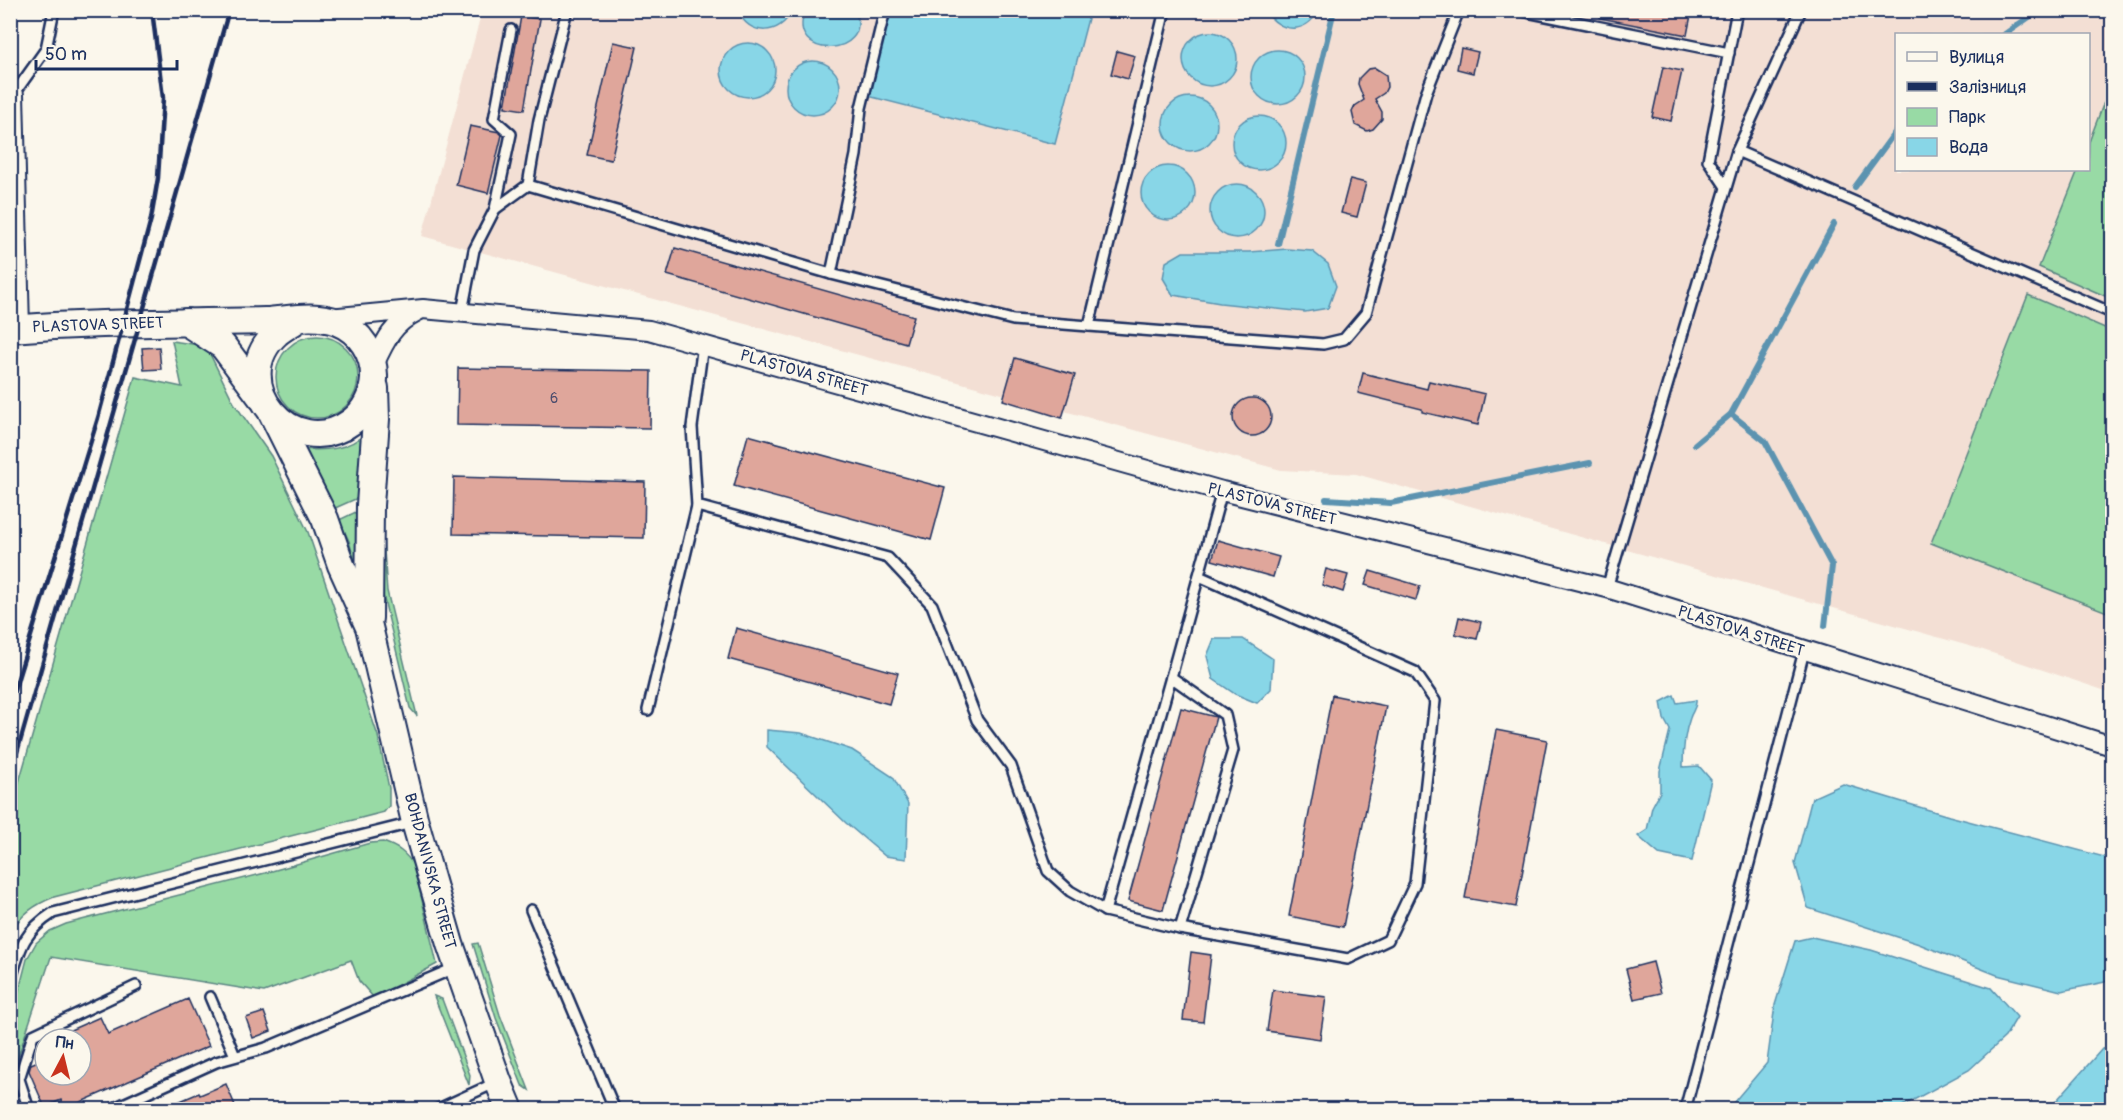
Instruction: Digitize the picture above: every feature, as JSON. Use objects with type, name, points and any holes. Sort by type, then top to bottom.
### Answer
[{"type":"main road","name":"PLASTOVA STREET","points":[[15,329],[313,319]]},
{"type":"main road","points":[[313,319],[348,327],[365,344],[374,373],[372,390],[363,411],[335,431],[312,434],[301,432],[280,422],[269,409],[260,392],[258,379],[262,354],[278,333],[313,319]]},
{"type":"main road","name":"PLASTOVA STREET","points":[[186,322],[223,346],[269,409]]},
{"type":"main road","name":"BOHDANIVSKA STREET","points":[[369,627],[370,505],[376,410],[374,373]]},
{"type":"main road","name":"BOHDANIVSKA STREET","points":[[269,409],[325,519],[341,565],[369,627],[415,822],[457,967],[510,1110]]},
{"type":"street","points":[[12,92],[15,329]]},
{"type":"street","points":[[374,373],[389,334],[404,318],[423,309]]},
{"type":"street","name":"PLASTOVA STREET","points":[[313,319],[423,309],[649,330],[1222,492],[1607,588],[2112,746]]},
{"type":"lane","points":[[12,92],[46,49],[54,10]]},
{"type":"lane","points":[[495,209],[528,185],[539,120],[567,10]]},
{"type":"lane","points":[[831,274],[856,155],[861,108],[885,10]]},
{"type":"lane","points":[[1089,326],[1165,10]]},
{"type":"lane","points":[[528,185],[831,274],[1013,320],[1323,344],[1344,339],[1366,313],[1426,93],[1459,10]]},
{"type":"lane","points":[[1517,10],[1729,53]]},
{"type":"lane","points":[[1726,187],[1708,160],[1737,10]]},
{"type":"lane","points":[[1607,588],[1737,151],[1801,10]]},
{"type":"lane","points":[[462,312],[474,250],[495,209],[511,134],[494,118],[511,30]]},
{"type":"lane","points":[[1737,151],[2112,313]]},
{"type":"lane","points":[[648,710],[698,506],[692,427],[703,344]]},
{"type":"lane","points":[[1105,911],[1222,492]]},
{"type":"lane","points":[[698,506],[888,558],[932,605],[977,720],[1011,766],[1048,871],[1070,891],[1105,911],[1180,929],[1348,958],[1388,940],[1415,884],[1435,701],[1415,672],[1198,576]]},
{"type":"lane","points":[[1685,1110],[1804,651]]},
{"type":"lane","points":[[1171,677],[1225,715],[1233,750],[1180,929]]},
{"type":"lane","points":[[10,983],[26,936],[37,922],[52,913],[415,822]]},
{"type":"lane","points":[[531,910],[615,1110]]},
{"type":"lane","points":[[110,1110],[216,1062],[266,1048],[457,967]]},
{"type":"lane","points":[[29,1110],[19,1079],[33,1035],[136,986]]},
{"type":"lane","points":[[210,997],[235,1056]]},
{"type":"lane","points":[[436,1110],[498,1081]]},
{"type":"shaded area","points":[[482,11],[2112,11],[2112,693],[1980,649],[1356,474],[1281,470],[422,236]]},
{"type":"green space","points":[[2112,81],[2112,299],[2039,267],[2078,171],[2090,171],[2090,139]]},
{"type":"green space","points":[[2028,295],[2112,331],[2112,614],[1931,543]]},
{"type":"green space","points":[[317,336],[333,339],[346,348],[355,361],[358,377],[355,393],[346,406],[333,415],[317,418],[301,415],[288,406],[279,393],[276,377],[279,361],[288,348],[301,339]]},
{"type":"green space","points":[[172,341],[206,346],[234,403],[271,456],[308,532],[378,736],[389,788],[389,806],[384,812],[54,897],[29,911],[11,931],[11,810],[135,377],[182,387]]},
{"type":"green space","points":[[367,432],[360,497],[333,509],[299,449],[326,450],[344,446]]},
{"type":"green space","points":[[358,511],[357,570],[349,541],[339,520]]},
{"type":"green space","points":[[382,524],[387,591],[417,716],[410,708],[381,587]]},
{"type":"green space","points":[[383,842],[401,851],[414,866],[437,964],[374,998],[359,981],[351,960],[264,992],[51,957],[11,1078],[11,1021],[27,959],[36,943],[50,931],[66,924],[265,873],[370,843]]},
{"type":"green space","points":[[478,943],[500,1015],[529,1090],[522,1085],[496,1018],[473,944]]},
{"type":"green space","points":[[434,996],[442,999],[470,1075],[469,1085]]},
{"type":"water","points":[[739,10],[791,11],[780,25],[765,30],[749,25]]},
{"type":"water","points":[[805,11],[855,11],[858,27],[853,38],[843,45],[830,47],[817,45],[807,39],[802,27]]},
{"type":"water","points":[[890,11],[1090,11],[1055,144],[868,96]]},
{"type":"water","points":[[1266,11],[1318,11],[1307,24],[1292,28],[1278,24]]},
{"type":"water","points":[[1210,32],[1220,34],[1229,40],[1235,49],[1237,59],[1235,69],[1229,78],[1220,84],[1210,86],[1200,84],[1191,78],[1185,69],[1183,59],[1185,49],[1191,40],[1200,34]]},
{"type":"water","points":[[748,43],[758,45],[767,51],[773,60],[775,70],[773,80],[767,89],[758,95],[748,97],[738,95],[729,89],[723,80],[721,70],[723,60],[729,51],[738,45]]},
{"type":"water","points":[[1273,50],[1283,50],[1293,54],[1301,62],[1305,77],[1301,92],[1293,100],[1283,104],[1273,104],[1263,100],[1255,92],[1251,82],[1251,72],[1255,62],[1263,54]]},
{"type":"water","points":[[808,61],[818,61],[828,65],[836,73],[840,88],[836,103],[828,111],[818,115],[808,115],[798,111],[790,103],[786,93],[786,83],[790,73],[798,65]]},
{"type":"water","points":[[1190,97],[1200,99],[1209,105],[1215,114],[1217,124],[1215,134],[1209,143],[1200,149],[1190,151],[1180,149],[1171,143],[1165,134],[1163,124],[1165,114],[1171,105],[1180,99]]},
{"type":"water","points":[[1254,116],[1264,116],[1274,120],[1282,128],[1286,143],[1282,158],[1274,166],[1264,170],[1254,170],[1244,166],[1236,158],[1232,148],[1232,138],[1236,128],[1244,120]]},
{"type":"water","points":[[1168,166],[1178,168],[1187,174],[1193,183],[1195,193],[1193,203],[1187,212],[1178,218],[1168,220],[1158,218],[1149,212],[1143,203],[1141,193],[1143,183],[1149,174],[1158,168]]},
{"type":"water","points":[[1232,184],[1242,184],[1252,188],[1260,196],[1264,211],[1260,226],[1252,234],[1242,238],[1232,238],[1222,234],[1214,226],[1210,216],[1210,206],[1214,196],[1222,188]]},
{"type":"water","points":[[1287,249],[1312,251],[1328,264],[1336,286],[1328,308],[1305,312],[1220,303],[1173,295],[1163,278],[1166,262],[1183,252],[1249,252]]},
{"type":"water","points":[[1214,639],[1243,639],[1273,659],[1271,689],[1257,703],[1235,694],[1213,679],[1207,656]]},
{"type":"water","points":[[1674,695],[1677,703],[1696,700],[1685,736],[1683,767],[1699,766],[1711,780],[1692,861],[1659,854],[1638,836],[1647,830],[1652,807],[1660,792],[1660,771],[1670,730],[1664,719],[1661,702]]},
{"type":"water","points":[[767,730],[801,733],[852,750],[893,777],[908,804],[906,859],[885,856],[846,823],[767,747]]},
{"type":"water","points":[[1843,784],[1949,816],[2112,859],[2112,978],[2105,982],[2061,991],[1997,975],[1919,944],[1808,908],[1795,863],[1812,798]]},
{"type":"water","points":[[1812,937],[1871,950],[1991,988],[2017,1017],[2005,1037],[1969,1070],[1897,1109],[1728,1109],[1767,1063],[1775,1005],[1795,941]]},
{"type":"water","points":[[2112,1048],[2112,1109],[2049,1109],[2102,1049]]},
{"type":"building","points":[[1601,10],[1692,10],[1687,35],[1600,18]]},
{"type":"building","points":[[521,16],[540,19],[524,110],[505,107]]},
{"type":"building","points":[[613,42],[637,47],[611,160],[587,155]]},
{"type":"building","points":[[1461,48],[1478,52],[1473,73],[1457,69]]},
{"type":"building","points":[[1117,51],[1135,56],[1128,79],[1111,74]]},
{"type":"building","points":[[1663,67],[1682,71],[1671,121],[1652,117]]},
{"type":"building","points":[[1375,68],[1386,75],[1387,87],[1384,93],[1375,99],[1382,112],[1382,119],[1373,129],[1367,131],[1355,125],[1352,112],[1355,106],[1364,100],[1358,84],[1359,78],[1368,69]]},
{"type":"building","points":[[470,126],[499,132],[502,135],[488,193],[456,185]]},
{"type":"building","points":[[1350,179],[1366,183],[1357,217],[1341,213]]},
{"type":"building","points":[[675,248],[914,316],[906,343],[667,275]]},
{"type":"building","points":[[159,347],[161,369],[144,370],[142,348]]},
{"type":"building","points":[[1015,358],[1075,375],[1062,418],[1003,400]]},
{"type":"building","points":[[458,368],[651,371],[650,428],[457,425]]},
{"type":"building","points":[[1363,373],[1427,389],[1429,381],[1485,394],[1478,425],[1422,412],[1422,409],[1358,393]]},
{"type":"building","points":[[1252,398],[1259,399],[1265,404],[1270,410],[1270,424],[1265,430],[1259,435],[1252,436],[1245,435],[1239,430],[1234,424],[1233,417],[1234,410],[1239,404],[1245,399]]},
{"type":"building","points":[[748,435],[945,488],[931,540],[734,486]]},
{"type":"building","points":[[454,477],[645,482],[644,538],[453,534]]},
{"type":"building","points":[[1218,540],[1279,557],[1273,577],[1212,560]]},
{"type":"building","points":[[1326,569],[1348,575],[1343,592],[1322,585]]},
{"type":"building","points":[[1370,571],[1420,586],[1416,600],[1365,585]]},
{"type":"building","points":[[1459,617],[1481,622],[1477,639],[1455,634]]},
{"type":"building","points":[[736,628],[898,673],[889,704],[728,659]]},
{"type":"building","points":[[1332,695],[1386,706],[1343,927],[1289,916]]},
{"type":"building","points":[[1181,708],[1216,717],[1163,910],[1128,901]]},
{"type":"building","points":[[1496,730],[1547,740],[1516,907],[1465,898]]},
{"type":"building","points":[[1191,952],[1211,955],[1203,1022],[1183,1020]]},
{"type":"building","points":[[1653,962],[1661,993],[1634,999],[1626,969]]},
{"type":"building","points":[[1273,990],[1326,997],[1320,1039],[1267,1031]]},
{"type":"building","points":[[188,999],[209,1046],[65,1109],[61,1100],[45,1108],[36,1087],[93,1087],[93,1027],[77,1027],[100,1017],[108,1034]]},
{"type":"building","points":[[264,1012],[271,1031],[253,1038],[246,1018]]},
{"type":"building","points":[[33,1063],[33,1080],[29,1071]]},
{"type":"building","points":[[226,1084],[237,1110],[159,1110],[199,1093],[200,1095]]},
{"type":"waterway","points":[[1278,244],[1334,10]]},
{"type":"waterway","points":[[2006,33],[2039,10]]},
{"type":"waterway","points":[[1855,187],[1895,132]]},
{"type":"waterway","points":[[1695,444],[1731,414],[1834,224]]},
{"type":"waterway","points":[[1731,414],[1765,441],[1832,566],[1825,626]]},
{"type":"waterway","points":[[1326,499],[1391,503],[1590,463]]},
{"type":"railway","points":[[10,704],[98,418],[151,219],[158,178],[163,98],[152,10]]},
{"type":"railway","points":[[10,777],[229,10]]}]
